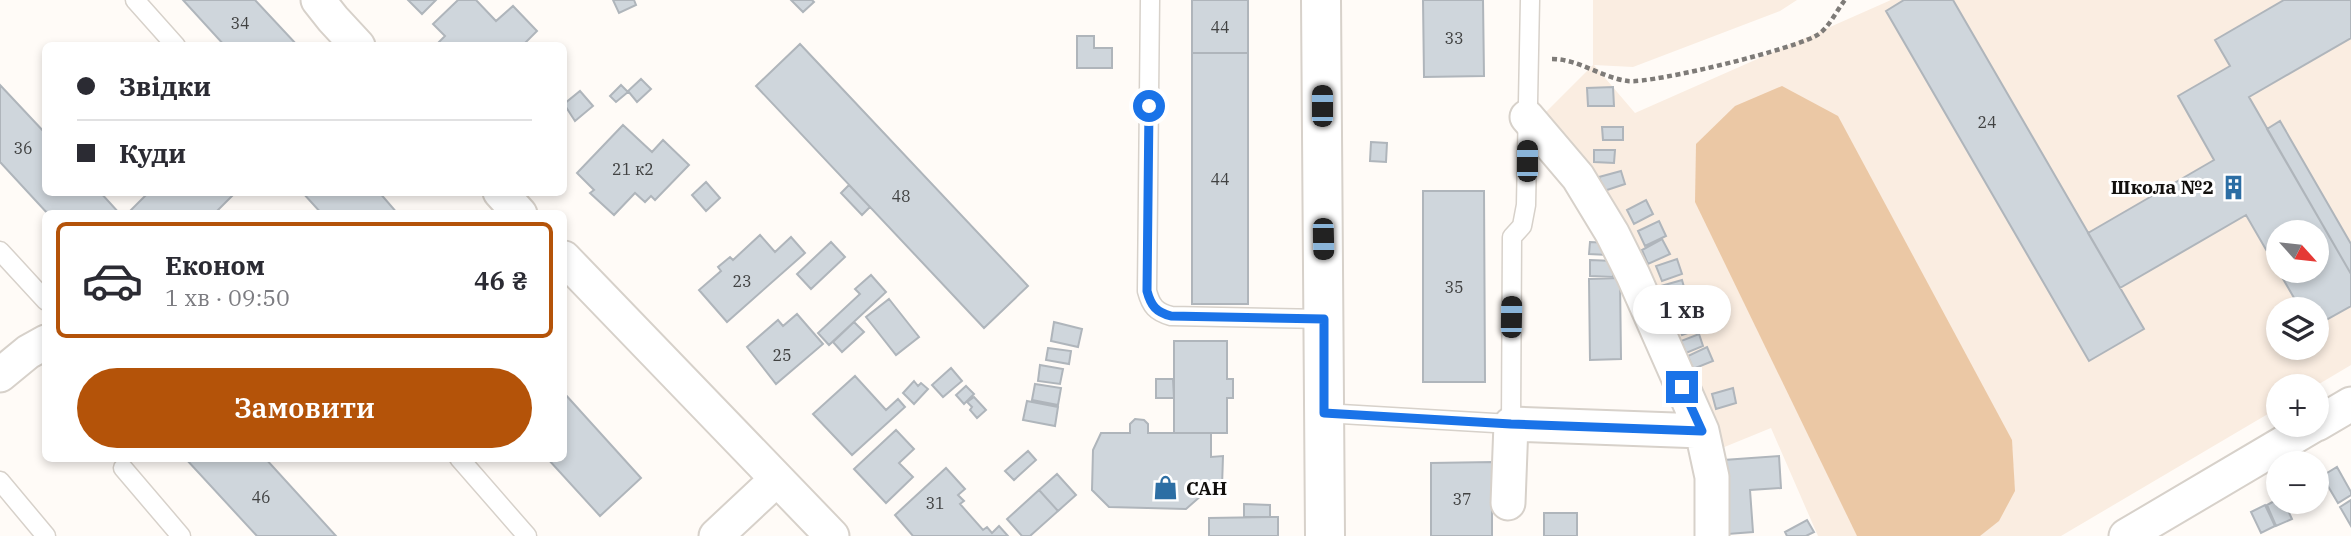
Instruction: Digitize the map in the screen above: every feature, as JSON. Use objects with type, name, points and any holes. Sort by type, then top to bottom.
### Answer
[{"type":"street","points":[[318,0],[354,42]]},
{"type":"street","points":[[1321,0],[1325,536]]},
{"type":"street","points":[[1527,117],[1578,177],[1612,233],[1702,431],[1712,477],[1712,536]]},
{"type":"street","points":[[504,196],[516,210]]},
{"type":"street","points":[[567,261],[832,536]]},
{"type":"street","points":[[0,375],[42,344]]},
{"type":"street","points":[[2329,417],[2351,404]]},
{"type":"street","points":[[1508,503],[1511,424],[1702,431]]},
{"type":"street","points":[[2126,536],[2294,437]]},
{"type":"street","points":[[716,536],[777,479]]},
{"type":"lane","points":[[135,0],[172,42]]},
{"type":"lane","points":[[1150,0],[1147,291],[1150,304],[1159,313],[1171,316],[1324,319]]},
{"type":"lane","points":[[1324,413],[1511,424],[1512,237],[1525,218],[1530,0]]},
{"type":"lane","points":[[0,251],[42,296]]},
{"type":"lane","points":[[462,462],[527,536]]},
{"type":"lane","points":[[123,468],[181,536]]},
{"type":"lane","points":[[0,481],[46,536]]},
{"type":"path","points":[[1530,58],[1565,58],[1601,74],[1629,82],[1652,80],[1783,50],[1820,34],[1845,0]]},
{"type":"shaded area","points":[[1593,0],[1797,0],[1780,11],[1633,67],[1594,65],[1635,113],[1891,0],[2351,0],[2351,365],[2329,378],[2329,374],[2266,374],[2266,415],[2061,536],[1818,536],[1771,428],[1722,448],[1543,115],[1593,65]]},
{"type":"shaded area","points":[[1782,86],[1838,116],[2012,440],[2015,491],[1999,521],[1980,536],[1857,536],[1695,202],[1696,144],[1735,106]]},
{"type":"building","points":[[183,0],[255,0],[294,42],[221,42]]},
{"type":"building","points":[[408,0],[436,0],[422,14]]},
{"type":"building","points":[[458,0],[476,0],[496,21],[513,6],[537,31],[526,42],[439,42],[445,36],[433,24]]},
{"type":"building","points":[[613,0],[634,0],[636,5],[619,13]]},
{"type":"building","points":[[791,0],[812,0],[814,2],[803,12]]},
{"type":"building","points":[[1192,0],[1248,0],[1248,53],[1192,53]]},
{"type":"building","points":[[1423,0],[1483,0],[1484,76],[1424,77]]},
{"type":"building","points":[[1904,0],[1953,0],[2144,329],[2089,361],[1886,11]]},
{"type":"building","name":"Школа №2","points":[[2284,0],[2351,0],[2351,38],[2249,97],[2320,220],[2266,220],[2266,249],[2246,215],[2120,288],[2088,233],[2214,160],[2178,96],[2230,66],[2215,40]]},
{"type":"building","points":[[1077,36],[1094,36],[1094,48],[1112,48],[1112,68],[1077,68]]},
{"type":"building","points":[[800,44],[1028,286],[984,328],[756,86]]},
{"type":"building","points":[[1192,53],[1248,53],[1248,304],[1192,304]]},
{"type":"building","points":[[641,79],[651,89],[637,102],[628,91]]},
{"type":"building","points":[[0,85],[42,130],[42,196],[104,196],[116,210],[44,210],[0,162]]},
{"type":"building","points":[[621,85],[628,92],[616,102],[610,96]]},
{"type":"building","points":[[1613,87],[1614,106],[1588,106],[1587,88]]},
{"type":"building","points":[[580,91],[593,106],[575,121],[567,109],[567,102]]},
{"type":"building","points":[[2280,121],[2351,244],[2351,274],[2329,236],[2329,220],[2320,220],[2267,129]]},
{"type":"building","points":[[623,125],[652,152],[663,140],[689,165],[655,200],[651,196],[645,202],[635,193],[614,215],[590,193],[594,190],[577,173]]},
{"type":"building","points":[[1602,127],[1623,127],[1623,140],[1603,140]]},
{"type":"building","points":[[1371,142],[1387,143],[1386,162],[1370,161]]},
{"type":"building","points":[[1594,150],[1615,150],[1614,163],[1594,162]]},
{"type":"building","points":[[1621,171],[1625,184],[1604,191],[1599,177]]},
{"type":"building","points":[[706,182],[720,198],[706,211],[692,195]]},
{"type":"building","points":[[849,185],[870,207],[862,215],[841,193]]},
{"type":"building","points":[[1423,191],[1484,191],[1485,382],[1423,382]]},
{"type":"building","points":[[145,196],[232,196],[218,210],[131,210]]},
{"type":"building","points":[[306,196],[382,196],[395,210],[318,210]]},
{"type":"building","points":[[1646,200],[1653,214],[1634,224],[1627,210]]},
{"type":"building","points":[[1659,221],[1666,236],[1645,246],[1638,231]]},
{"type":"building","points":[[760,235],[775,252],[791,237],[805,253],[727,322],[699,290],[721,271],[718,267],[730,257],[733,260]]},
{"type":"building","name":"Школа №2","points":[[2329,236],[2351,274],[2351,306],[2329,318],[2329,297],[2293,297],[2286,284],[2329,284]]},
{"type":"building","points":[[1662,239],[1670,254],[1648,264],[1642,250]]},
{"type":"building","points":[[831,242],[845,257],[811,289],[797,274]]},
{"type":"building","points":[[1590,242],[1608,243],[1608,255],[1589,254]]},
{"type":"building","points":[[1677,259],[1682,274],[1662,281],[1656,266]]},
{"type":"building","points":[[1590,260],[1614,261],[1613,277],[1590,276]]},
{"type":"building","points":[[871,275],[886,292],[829,345],[818,333],[860,294],[855,289]]},
{"type":"building","points":[[1620,278],[1621,359],[1590,360],[1589,279]]},
{"type":"building","points":[[1682,280],[1686,294],[1664,299],[1661,286]]},
{"type":"building","points":[[1693,296],[1697,309],[1675,315],[1672,302]]},
{"type":"building","points":[[889,299],[919,337],[896,355],[866,317]]},
{"type":"building","points":[[797,314],[823,344],[776,384],[747,347],[778,320],[783,326]]},
{"type":"building","points":[[1698,314],[1702,328],[1682,335],[1677,321]]},
{"type":"building","points":[[854,322],[864,332],[842,352],[833,342]]},
{"type":"building","points":[[1054,322],[1082,329],[1078,347],[1051,341]]},
{"type":"building","points":[[1699,334],[1703,346],[1686,353],[1681,341]]},
{"type":"building","points":[[1174,341],[1227,341],[1227,379],[1233,379],[1233,398],[1227,398],[1227,433],[1174,433]]},
{"type":"building","points":[[1707,347],[1713,361],[1693,369],[1688,356]]},
{"type":"building","points":[[1048,348],[1071,351],[1069,364],[1046,360]]},
{"type":"building","points":[[1040,365],[1063,369],[1060,384],[1038,381]]},
{"type":"building","points":[[951,368],[962,381],[943,397],[932,385]]},
{"type":"building","points":[[855,376],[886,410],[898,399],[905,407],[852,455],[813,414]]},
{"type":"building","points":[[1156,379],[1173,379],[1174,398],[1156,398]]},
{"type":"building","points":[[914,381],[918,386],[921,383],[928,389],[914,404],[903,393]]},
{"type":"building","points":[[1035,384],[1061,388],[1058,405],[1032,400]]},
{"type":"building","points":[[966,386],[974,394],[964,404],[956,395]]},
{"type":"building","points":[[1733,388],[1736,403],[1716,409],[1712,394]]},
{"type":"building","points":[[567,396],[641,478],[600,516],[551,462],[567,462]]},
{"type":"building","points":[[974,397],[986,410],[977,418],[967,402]]},
{"type":"building","points":[[1027,401],[1058,407],[1055,426],[1023,420]]},
{"type":"building","points":[[1135,419],[1144,420],[1148,424],[1148,433],[1211,433],[1211,457],[1223,456],[1222,487],[1211,487],[1186,509],[1109,507],[1092,490],[1093,450],[1101,433],[1130,433],[1130,424]]},
{"type":"building","points":[[896,430],[914,449],[899,463],[913,477],[886,503],[854,469]]},
{"type":"building","points":[[1028,451],[1036,460],[1014,480],[1005,471]]},
{"type":"building","points":[[1779,456],[1781,488],[1750,490],[1753,532],[1728,534],[1724,460]]},
{"type":"building","points":[[189,462],[269,462],[336,536],[257,536]]},
{"type":"building","points":[[1492,462],[1492,536],[1431,536],[1431,463]]},
{"type":"building","points":[[2337,467],[2351,492],[2351,495],[2338,503],[2329,488],[2329,472]]},
{"type":"building","points":[[946,468],[965,489],[958,495],[964,501],[960,504],[983,530],[987,527],[992,533],[999,526],[1008,536],[913,536],[895,515]]},
{"type":"building","points":[[1057,474],[1076,495],[1058,511],[1039,490]]},
{"type":"building","points":[[1039,490],[1058,511],[1030,536],[1022,536],[1007,519]]},
{"type":"building","points":[[2351,500],[2351,526],[2340,507]]},
{"type":"building","points":[[1244,504],[1270,505],[1270,517],[1244,517]]},
{"type":"building","points":[[2265,505],[2266,514],[2269,514],[2275,526],[2261,533],[2251,512]]},
{"type":"building","points":[[1544,513],[1577,513],[1577,536],[1544,536]]},
{"type":"building","points":[[2271,514],[2290,514],[2292,519],[2276,526]]},
{"type":"building","points":[[1278,517],[1278,536],[1209,536],[1209,518]]},
{"type":"building","points":[[1807,520],[1814,532],[1806,536],[1787,536],[1785,532]]},
{"type":"place","name":"Школа №2","points":[[2234,187]]},
{"type":"place","name":"САН","points":[[1166,488]]},
{"type":"route","points":[[1149,106],[1147,291],[1150,304],[1159,313],[1171,316],[1324,319],[1324,413],[1702,431],[1682,387]]}]
